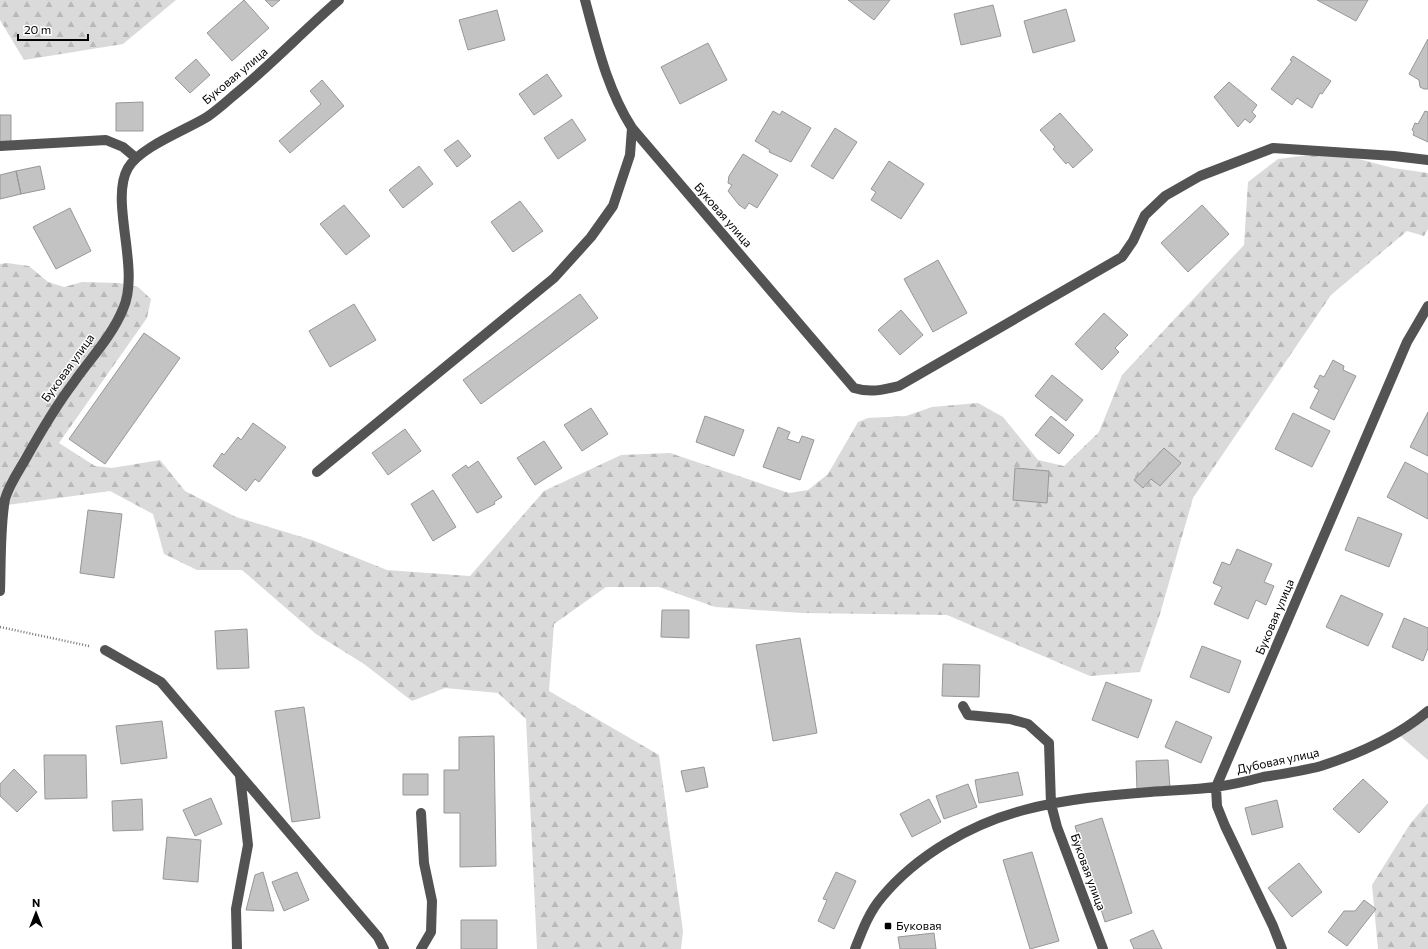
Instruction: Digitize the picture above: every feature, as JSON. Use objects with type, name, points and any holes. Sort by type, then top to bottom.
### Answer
[{"type":"street","name":"Буковая улица","points":[[0,591],[2,518],[5,499],[11,484],[50,414],[114,327],[124,310],[128,284],[127,238],[122,206],[123,183],[127,168],[146,150],[208,116],[256,77],[340,0]]},
{"type":"street","name":"Буковая улица","points":[[585,0],[608,82],[619,108],[632,128],[854,388],[866,392],[884,390],[899,386],[1122,257],[1133,241],[1145,215],[1165,196],[1200,176],[1274,148],[1394,156],[1428,160]]},
{"type":"street","points":[[317,472],[554,278],[591,237],[613,206],[630,155],[632,128]]},
{"type":"street","points":[[0,146],[106,140],[124,147],[136,158]]},
{"type":"street","name":"Буковая улица","points":[[1216,787],[1407,342],[1428,306]]},
{"type":"street","points":[[105,650],[161,682],[378,937],[384,949]]},
{"type":"street","name":"Буковая улица","points":[[963,706],[968,715],[1010,719],[1028,724],[1049,743],[1051,804],[1057,827],[1103,949]]},
{"type":"street","name":"Дубовая улица","points":[[1216,787],[1320,766],[1369,746],[1415,722],[1428,711]]},
{"type":"street","points":[[237,949],[236,909],[248,845],[240,776]]},
{"type":"street","points":[[855,949],[867,920],[881,898],[911,867],[938,848],[968,832],[1023,810],[1051,804],[1150,792],[1216,787],[1217,806],[1225,826],[1273,926],[1282,949]]},
{"type":"street","points":[[421,813],[424,863],[432,908],[432,932],[421,949]]},
{"type":"path","points":[[0,627],[105,650]]},
{"type":"green space","points":[[0,0],[176,0],[123,44],[24,60],[0,20]]},
{"type":"green space","points":[[1332,152],[1393,168],[1428,173],[1428,229],[1424,236],[1407,231],[1331,295],[1193,498],[1160,614],[1140,672],[1090,676],[947,615],[802,613],[715,607],[659,587],[606,587],[554,624],[549,691],[659,755],[683,931],[681,949],[537,949],[526,719],[498,693],[445,688],[412,701],[364,664],[316,634],[242,570],[197,570],[164,554],[153,514],[110,491],[0,506],[0,264],[7,263],[29,266],[48,282],[64,287],[82,282],[119,283],[138,287],[151,299],[147,318],[59,443],[95,466],[112,468],[160,460],[185,491],[236,517],[312,540],[387,570],[470,576],[544,491],[621,455],[670,453],[789,493],[808,490],[828,474],[858,422],[868,418],[906,416],[932,407],[978,403],[1003,417],[1038,460],[1064,466],[1099,432],[1122,375],[1244,245],[1248,182],[1278,159]]},
{"type":"green space","points":[[1428,705],[1428,760],[1398,734]]},
{"type":"green space","points":[[1428,803],[1428,949],[1378,949],[1372,885],[1410,824]]},
{"type":"building","points":[[244,0],[269,28],[232,61],[207,33]]},
{"type":"building","points":[[265,0],[280,0],[272,7]]},
{"type":"building","points":[[848,0],[890,0],[874,20]]},
{"type":"building","points":[[1317,0],[1368,0],[1356,21]]},
{"type":"building","points":[[993,5],[1001,36],[961,45],[954,14]]},
{"type":"building","points":[[1066,9],[1075,41],[1033,53],[1024,21]]},
{"type":"building","points":[[497,10],[505,40],[468,50],[459,20]]},
{"type":"building","points":[[1428,39],[1428,89],[1424,89],[1420,87],[1419,80],[1409,74]]},
{"type":"building","points":[[708,43],[727,80],[680,104],[661,67]]},
{"type":"building","points":[[1293,56],[1331,81],[1322,94],[1320,93],[1312,108],[1297,98],[1292,105],[1271,89],[1292,61],[1290,60]]},
{"type":"building","points":[[196,59],[210,75],[190,93],[175,78]]},
{"type":"building","points":[[547,74],[562,96],[534,115],[519,94]]},
{"type":"building","points":[[322,80],[344,106],[290,153],[279,141],[321,104],[310,91]]},
{"type":"building","points":[[1229,82],[1257,105],[1252,112],[1256,116],[1250,123],[1245,119],[1238,127],[1214,97]]},
{"type":"building","points":[[143,102],[143,131],[116,131],[116,103]]},
{"type":"building","points":[[773,111],[780,115],[782,111],[811,128],[791,162],[769,152],[770,150],[755,141]]},
{"type":"building","points":[[1425,111],[1428,112],[1428,142],[1413,135],[1414,132],[1412,130],[1415,123],[1418,124]]},
{"type":"building","points":[[1060,113],[1093,150],[1073,168],[1068,162],[1066,164],[1053,149],[1055,147],[1040,130]]},
{"type":"building","points":[[0,115],[11,115],[11,142],[0,142]]},
{"type":"building","points":[[572,119],[586,140],[558,159],[544,138]]},
{"type":"building","points":[[835,128],[857,142],[833,179],[811,166]]},
{"type":"building","points":[[458,140],[471,156],[457,167],[444,150]]},
{"type":"building","points":[[743,154],[778,175],[757,208],[749,203],[745,209],[739,205],[728,191],[732,185],[728,183],[729,176]]},
{"type":"building","points":[[889,161],[924,184],[901,219],[871,200],[876,192],[871,189]]},
{"type":"building","points":[[40,166],[45,189],[21,194],[16,171]]},
{"type":"building","points":[[419,166],[433,184],[403,208],[389,190]]},
{"type":"building","points":[[16,171],[21,194],[0,199],[0,175]]},
{"type":"building","points":[[520,201],[543,231],[513,252],[491,222]]},
{"type":"building","points":[[344,205],[370,236],[346,255],[320,224]]},
{"type":"building","points":[[1202,205],[1229,234],[1188,272],[1161,243]]},
{"type":"building","points":[[70,208],[91,251],[56,269],[33,227]]},
{"type":"building","points":[[938,260],[967,313],[933,332],[904,279]]},
{"type":"building","points":[[580,294],[598,318],[481,404],[463,380]]},
{"type":"building","points":[[354,304],[376,340],[330,367],[309,331]]},
{"type":"building","points":[[901,310],[923,335],[900,355],[878,330]]},
{"type":"building","points":[[1104,313],[1128,335],[1115,348],[1119,352],[1102,370],[1075,344]]},
{"type":"building","points":[[144,333],[180,358],[105,464],[69,439]]},
{"type":"building","points":[[1333,360],[1344,366],[1343,370],[1356,376],[1334,420],[1310,408],[1319,390],[1314,387],[1320,375],[1324,377]]},
{"type":"building","points":[[1052,375],[1083,400],[1066,421],[1035,396]]},
{"type":"building","points":[[591,408],[608,434],[582,451],[564,425]]},
{"type":"building","points":[[1428,412],[1428,456],[1410,447]]},
{"type":"building","points":[[1293,413],[1330,431],[1312,467],[1275,449]]},
{"type":"building","points":[[705,416],[744,430],[734,456],[696,442]]},
{"type":"building","points":[[1051,416],[1074,435],[1059,454],[1035,435]]},
{"type":"building","points":[[253,423],[286,447],[259,482],[255,479],[246,491],[213,466],[222,453],[224,455],[238,437],[241,440]]},
{"type":"building","points":[[778,427],[790,432],[787,439],[799,443],[802,436],[814,440],[800,480],[763,467]]},
{"type":"building","points":[[405,429],[421,451],[388,475],[372,453]]},
{"type":"building","points":[[544,441],[562,468],[535,485],[517,458]]},
{"type":"building","points":[[1164,448],[1181,463],[1160,486],[1151,479],[1143,488],[1134,480]]},
{"type":"building","points":[[478,461],[502,497],[494,502],[495,504],[477,513],[452,475],[466,465],[468,468]]},
{"type":"building","points":[[1405,462],[1428,474],[1428,519],[1387,497]]},
{"type":"building","points":[[1015,468],[1049,471],[1047,503],[1013,500]]},
{"type":"building","points":[[433,490],[456,527],[433,541],[411,504]]},
{"type":"building","points":[[88,510],[122,514],[114,578],[80,573]]},
{"type":"building","points":[[1358,517],[1402,534],[1389,567],[1345,550]]},
{"type":"building","points":[[1237,549],[1272,564],[1264,582],[1274,586],[1266,605],[1256,600],[1248,619],[1214,604],[1222,587],[1213,583],[1222,562],[1230,565]]},
{"type":"building","points":[[1341,595],[1383,614],[1368,646],[1326,627]]},
{"type":"building","points":[[662,610],[689,610],[689,638],[661,637]]},
{"type":"building","points":[[1404,618],[1428,628],[1428,648],[1423,661],[1392,647]]},
{"type":"building","points":[[247,629],[249,668],[217,669],[215,631]]},
{"type":"building","points":[[800,638],[817,733],[773,741],[756,645]]},
{"type":"building","points":[[1202,646],[1241,661],[1229,693],[1190,677]]},
{"type":"building","points":[[943,664],[980,665],[979,697],[942,696]]},
{"type":"building","points":[[1106,682],[1152,700],[1138,738],[1092,720]]},
{"type":"building","points":[[304,707],[320,818],[292,822],[275,711]]},
{"type":"building","points":[[162,721],[167,758],[121,764],[116,726]]},
{"type":"building","points":[[1176,721],[1212,737],[1201,763],[1165,747]]},
{"type":"building","points":[[494,736],[496,866],[460,867],[460,813],[444,813],[444,770],[459,770],[459,737]]},
{"type":"building","points":[[44,755],[86,755],[87,798],[45,799]]},
{"type":"building","points":[[1168,760],[1170,788],[1137,790],[1136,761]]},
{"type":"building","points":[[704,767],[708,787],[686,792],[681,771]]},
{"type":"building","points":[[14,769],[37,792],[17,812],[0,796],[0,784]]},
{"type":"building","points":[[1018,772],[1023,795],[979,803],[975,780]]},
{"type":"building","points":[[403,774],[428,774],[428,795],[403,795]]},
{"type":"building","points":[[1363,779],[1388,802],[1359,833],[1333,809]]},
{"type":"building","points":[[968,784],[977,807],[944,819],[936,796]]},
{"type":"building","points":[[211,798],[222,824],[195,836],[183,810]]},
{"type":"building","points":[[142,799],[143,830],[113,831],[112,801]]},
{"type":"building","points":[[929,799],[941,822],[912,837],[900,814]]},
{"type":"building","points":[[1277,800],[1283,827],[1252,835],[1245,808]]},
{"type":"building","points":[[1102,818],[1132,913],[1105,922],[1075,826]]},
{"type":"building","points":[[167,837],[201,840],[198,882],[163,879]]},
{"type":"building","points":[[1032,852],[1059,941],[1030,949],[1003,860]]},
{"type":"building","points":[[1299,863],[1322,892],[1292,917],[1268,888]]},
{"type":"building","points":[[263,872],[274,911],[246,910],[255,875]]},
{"type":"building","points":[[297,872],[309,900],[284,911],[272,882]]},
{"type":"building","points":[[836,872],[856,881],[834,929],[818,921],[827,900],[823,899]]},
{"type":"building","points":[[1364,900],[1376,909],[1347,946],[1328,932],[1344,911],[1355,911]]},
{"type":"building","points":[[461,920],[497,920],[497,949],[461,949]]},
{"type":"building","points":[[1153,930],[1162,949],[1134,949],[1130,940]]},
{"type":"building","points":[[934,933],[936,949],[900,949],[898,937]]},
{"type":"place","name":"Буковая","points":[[888,926]]}]
